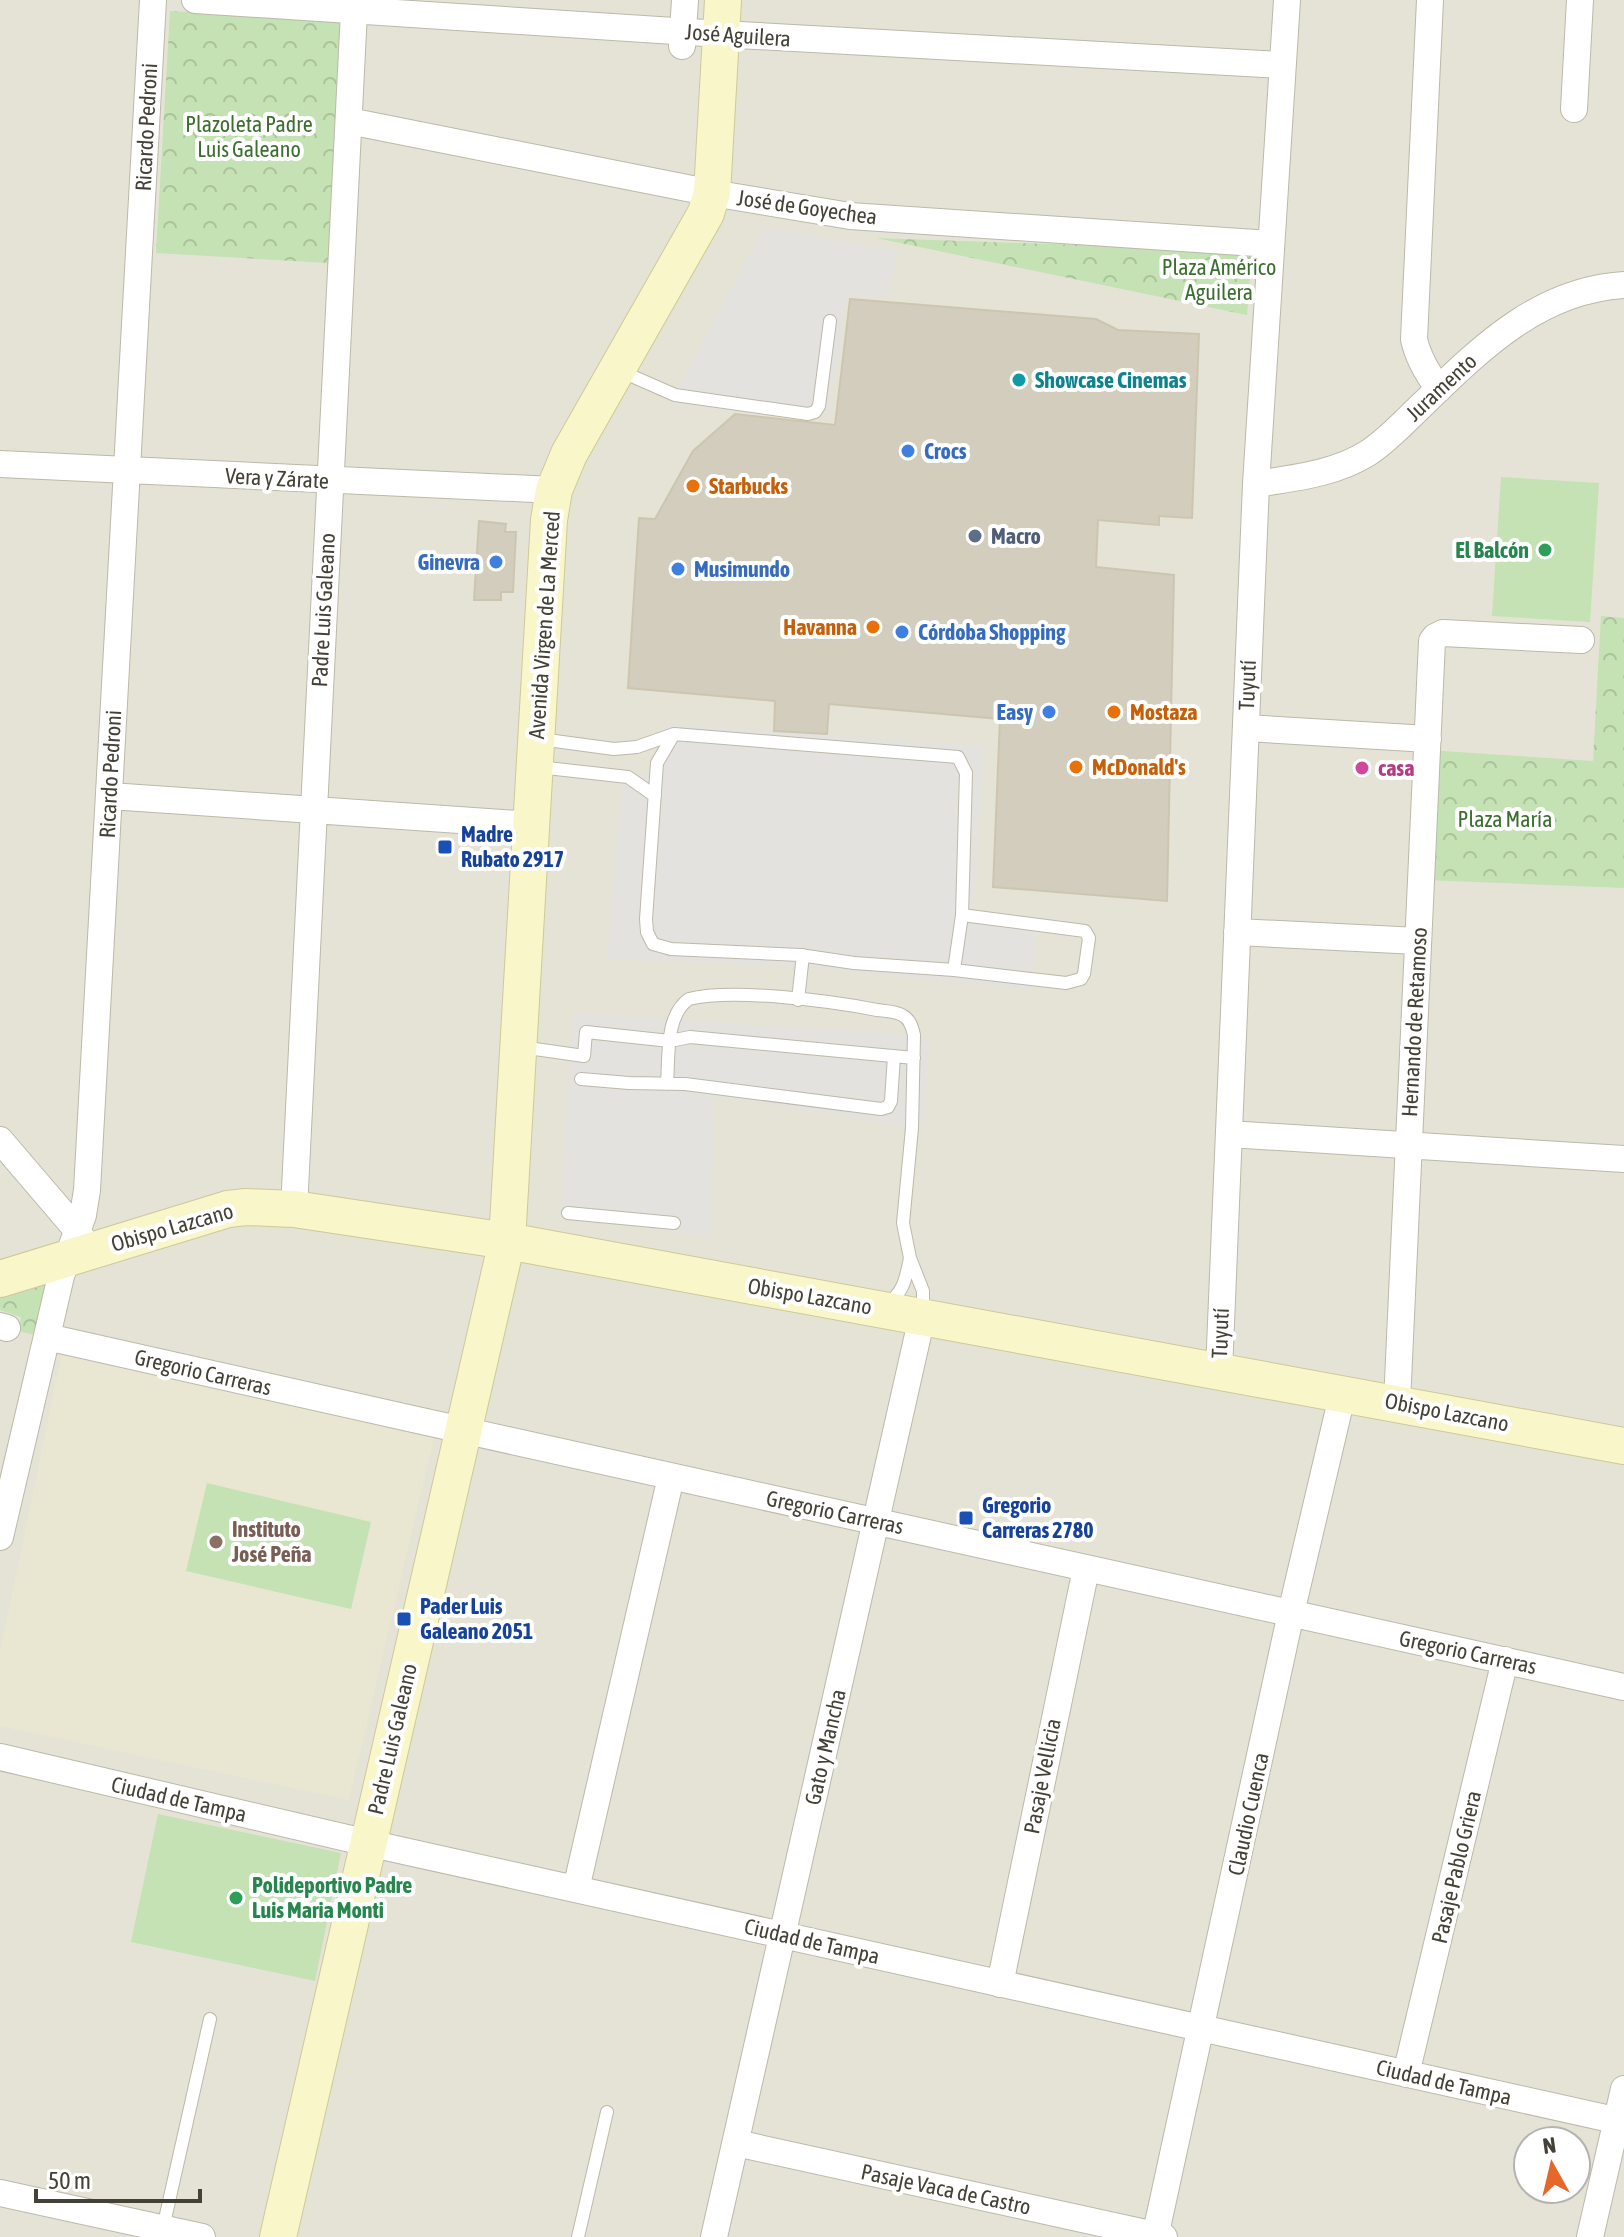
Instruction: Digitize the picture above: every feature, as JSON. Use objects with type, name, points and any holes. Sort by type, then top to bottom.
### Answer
[{"type":"main road","name":"Avenida Virgen de La Merced","points":[[507,1241],[549,520],[554,490],[569,454],[706,213],[712,193],[722,17]]},
{"type":"main road","name":"Obispo Lazcano","points":[[0,1279],[78,1245],[228,1209],[294,1209],[507,1241],[1624,1446]]},
{"type":"main road","name":"Padre Luis Galeano","points":[[278,2237],[507,1241]]},
{"type":"street","name":"Ricardo Pedroni","points":[[0,1537],[47,1337],[78,1245],[87,1190],[153,0]]},
{"type":"street","name":"José Aguilera","points":[[195,0],[683,39],[722,17],[1282,65]]},
{"type":"street","points":[[683,39],[685,0]]},
{"type":"street","name":"Tuyutí","points":[[1219,1371],[1256,484],[1287,0]]},
{"type":"street","points":[[1430,0],[1414,339],[1422,363],[1439,389]]},
{"type":"street","points":[[1574,109],[1580,0]]},
{"type":"street","name":"Padre Luis Galeano","points":[[294,1209],[354,11]]},
{"type":"street","name":"José de Goyechea","points":[[349,121],[712,193],[850,216],[1271,244]]},
{"type":"street","name":"Juramento","points":[[1256,484],[1315,473],[1365,455],[1514,323],[1571,295],[1605,286],[1624,285]]},
{"type":"street","name":"Vera y Zárate","points":[[0,464],[554,490]]},
{"type":"street","name":"Hernando de Retamoso","points":[[1397,1403],[1432,641],[1443,633],[1581,640]]},
{"type":"street","points":[[1246,728],[1428,739]]},
{"type":"street","points":[[110,796],[532,825]]},
{"type":"street","points":[[1237,932],[1418,941]]},
{"type":"street","points":[[1229,1134],[1624,1159]]},
{"type":"street","points":[[0,1140],[78,1245]]},
{"type":"street","name":"Gato y Mancha","points":[[714,2237],[922,1317]]},
{"type":"street","name":"Gregorio Carreras","points":[[47,1337],[1624,1687]]},
{"type":"street","name":"Claudio Cuenca","points":[[1158,2236],[1291,1613],[1343,1392]]},
{"type":"street","points":[[576,1889],[671,1477]]},
{"type":"street","name":"Pasaje Vellicia","points":[[1000,1984],[1086,1569]]},
{"type":"street","name":"Pasaje Pablo Griera","points":[[1406,2074],[1505,1660]]},
{"type":"street","name":"Ciudad de Tampa","points":[[0,1757],[368,1843],[1620,2121]]},
{"type":"street","points":[[1590,2237],[1620,2121],[1624,2089]]},
{"type":"street","name":"Pasaje Vaca de Castro","points":[[736,2143],[1158,2236]]},
{"type":"street","points":[[0,2193],[202,2237]]},
{"type":"lane","points":[[617,370],[675,395],[808,414],[815,412],[819,406],[830,321]]},
{"type":"lane","points":[[674,734],[657,763],[646,919],[647,932],[653,944],[671,949],[803,955],[854,963],[954,970],[1066,983],[1075,982],[1084,974],[1089,938],[1085,931],[962,915]]},
{"type":"lane","points":[[536,753],[637,747],[674,734],[958,757],[966,773],[962,915],[954,970]]},
{"type":"lane","points":[[536,753],[628,777],[655,796]]},
{"type":"lane","points":[[798,1000],[803,955]]},
{"type":"lane","name":"Gato y Mancha","points":[[670,1041],[676,1017],[689,999],[751,996],[854,1005],[902,1015],[911,1023],[914,1035],[912,1128],[903,1212],[905,1243],[923,1291],[922,1317]]},
{"type":"lane","points":[[519,1047],[584,1056],[586,1032],[670,1041],[690,1037],[914,1058]]},
{"type":"lane","points":[[667,1084],[670,1041]]},
{"type":"lane","points":[[581,1079],[667,1084],[881,1109],[888,1107],[891,1101],[894,1056]]},
{"type":"lane","points":[[568,1213],[674,1223]]},
{"type":"lane","name":"Gato y Mancha","points":[[878,1309],[899,1293],[910,1258]]},
{"type":"lane","points":[[163,2228],[210,2019]]},
{"type":"lane","points":[[578,2237],[607,2112]]},
{"type":"shaded area","points":[[0,0],[1624,0],[1624,2237],[0,2237]]},
{"type":"shaded area","points":[[764,227],[899,251],[888,295],[847,295],[828,414],[670,404]]},
{"type":"shaded area","points":[[666,724],[985,746],[974,916],[1038,921],[1032,990],[802,967],[607,959],[622,785],[661,766]]},
{"type":"shaded area","points":[[573,1013],[914,1035],[930,1040],[924,1130],[715,1096],[710,1238],[561,1214]]},
{"type":"shaded area","name":"Instituto José Peña","points":[[62,1353],[434,1437],[349,1800],[0,1726],[0,1652]]},
{"type":"green space","name":"Plazoleta Padre Luis Galeano","points":[[170,11],[343,21],[328,263],[156,253]]},
{"type":"green space","name":"Plaza Américo Aguilera","points":[[876,238],[1252,251],[1247,315]]},
{"type":"green space","name":"El Balcón","points":[[1501,477],[1599,483],[1590,622],[1492,616]]},
{"type":"green space","name":"Plaza María","points":[[1601,616],[1624,618],[1624,888],[1426,880],[1428,750],[1593,761]]},
{"type":"green space","points":[[51,1276],[38,1336],[19,1331],[21,1317],[0,1310],[0,1294]]},
{"type":"green space","points":[[207,1483],[371,1522],[351,1609],[186,1571]]},
{"type":"green space","name":"Polideportivo Padre Luis Maria Monti","points":[[158,1814],[341,1853],[315,1981],[131,1942]]},
{"type":"building","name":"Córdoba Shopping","points":[[850,299],[1096,319],[1118,330],[1199,334],[1192,518],[1159,516],[1159,525],[1098,520],[1096,567],[1174,575],[1167,901],[993,887],[1000,719],[829,704],[827,734],[774,731],[775,701],[628,688],[639,518],[655,519],[693,451],[735,414],[835,425]]},
{"type":"building","name":"Ginevra","points":[[479,521],[506,524],[505,532],[516,532],[513,592],[501,592],[501,600],[474,600]]},
{"type":"place","name":"Showcase Cinemas","points":[[1019,380]]},
{"type":"place","name":"Crocs","points":[[908,451]]},
{"type":"place","name":"Starbucks","points":[[693,486]]},
{"type":"place","name":"Macro","points":[[975,536]]},
{"type":"place","name":"El Balcón","points":[[1545,550]]},
{"type":"place","name":"Ginevra","points":[[496,562]]},
{"type":"place","name":"Musimundo","points":[[678,569]]},
{"type":"place","name":"Havanna","points":[[873,627]]},
{"type":"place","name":"Córdoba Shopping","points":[[902,632]]},
{"type":"place","name":"Easy","points":[[1049,712]]},
{"type":"place","name":"Mostaza","points":[[1114,712]]},
{"type":"place","name":"McDonald's","points":[[1076,767]]},
{"type":"place","name":"casa","points":[[1362,768]]},
{"type":"place","name":"Madre Rubato 2917","points":[[445,847]]},
{"type":"place","name":"Gregorio Carreras 2780","points":[[966,1518]]},
{"type":"place","name":"Instituto José Peña","points":[[216,1542]]},
{"type":"place","name":"Pader Luis Galeano 2051","points":[[404,1619]]},
{"type":"place","name":"Polideportivo Padre Luis Maria Monti","points":[[236,1898]]}]
